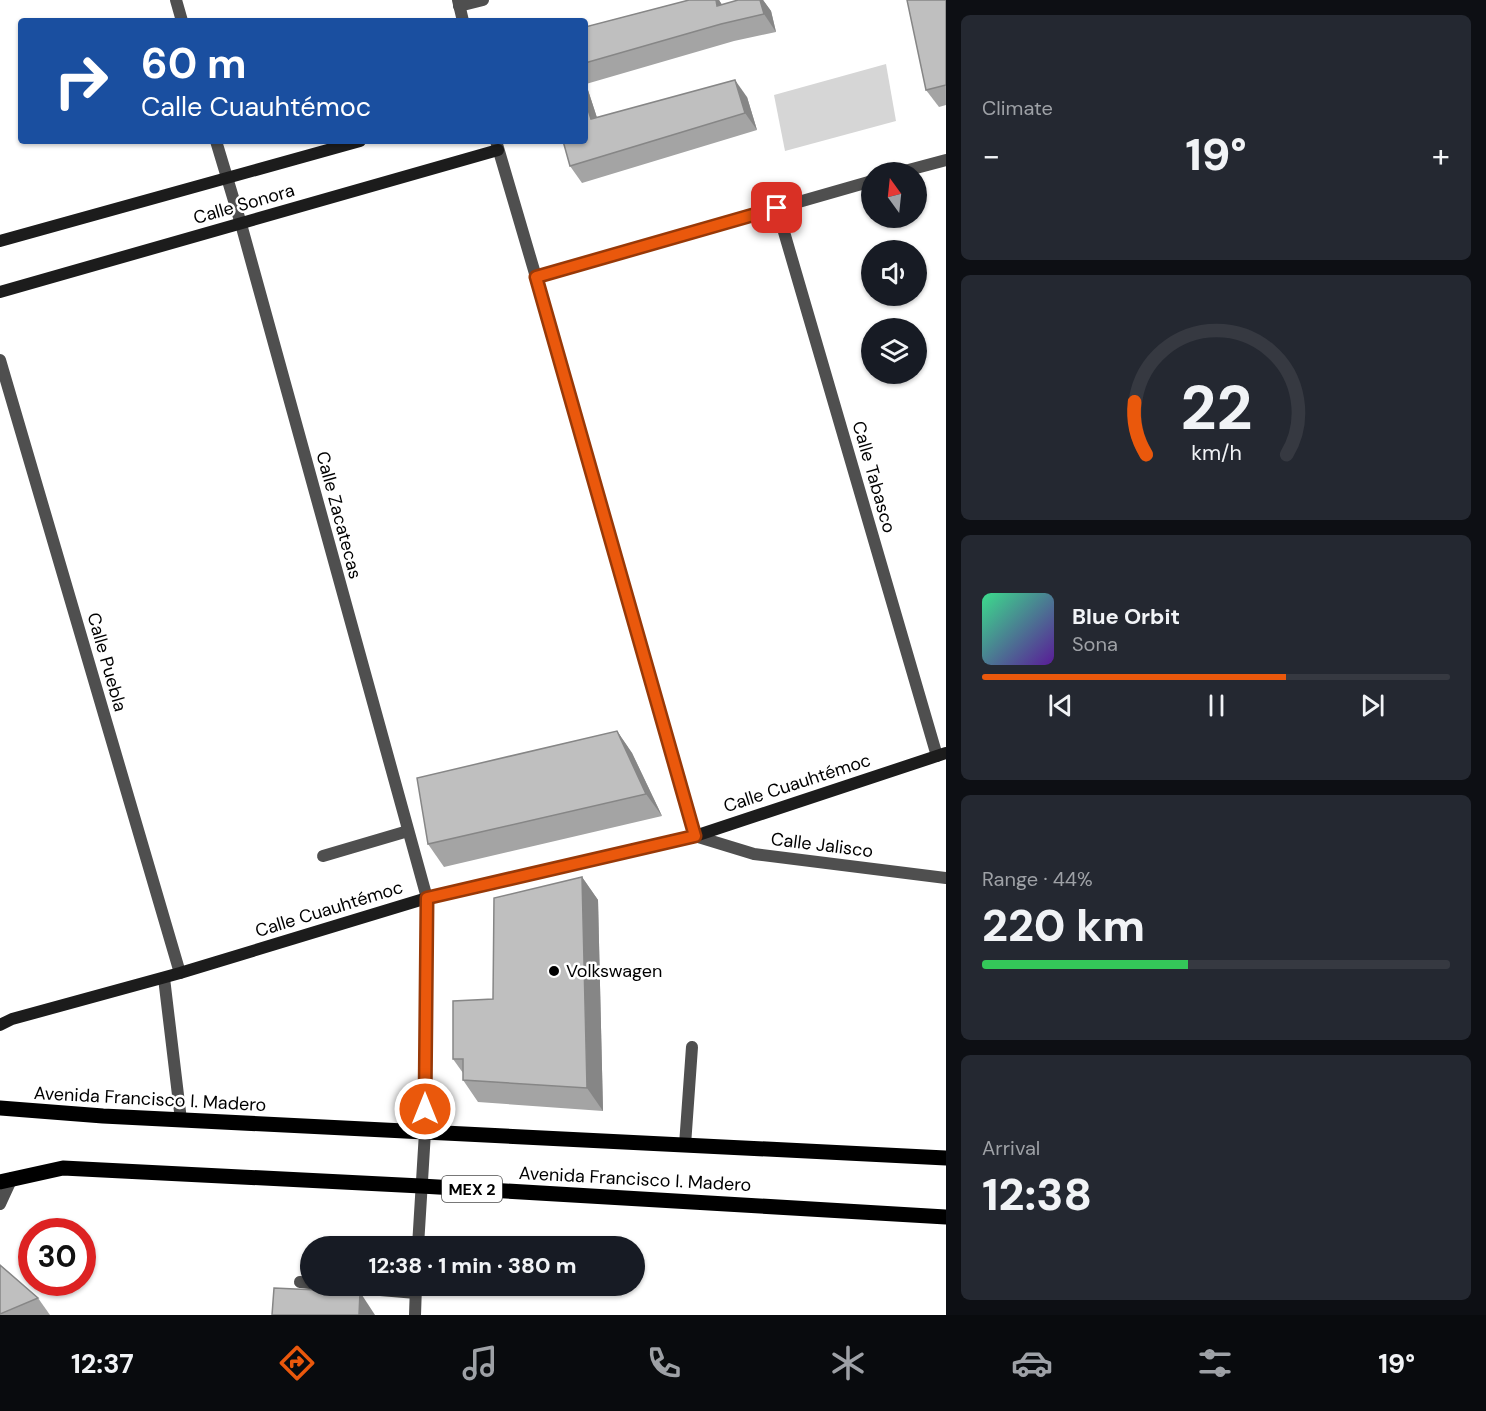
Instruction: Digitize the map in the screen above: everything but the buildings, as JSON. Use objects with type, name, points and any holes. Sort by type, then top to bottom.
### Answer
[{"type":"main road","name":"Avenida Francisco I. Madero","points":[[0,1108],[11,1111],[181,1120],[946,1158]]},
{"type":"main road","name":"Avenida Francisco I. Madero","points":[[6,1180],[63,1168],[421,1186],[946,1217]]},
{"type":"street","points":[[176,0],[181,18]]},
{"type":"street","points":[[462,18],[458,3],[483,0]]},
{"type":"street","name":"Calle Zacatecas","points":[[217,144],[241,224],[427,898],[425,1132],[418,1236]]},
{"type":"street","name":"Calle Sonora","points":[[0,242],[349,144]]},
{"type":"street","points":[[497,146],[695,836]]},
{"type":"street","name":"Calle Sonora","points":[[0,292],[241,224],[497,146]]},
{"type":"street","points":[[927,165],[946,160]]},
{"type":"street","points":[[536,277],[861,184]]},
{"type":"street","name":"Calle Tabasco","points":[[777,208],[941,754]]},
{"type":"street","name":"Calle Puebla","points":[[0,360],[180,973]]},
{"type":"street","name":"Calle Cuauhtémoc","points":[[0,1025],[12,1019],[164,978],[427,898],[695,836],[941,754]]},
{"type":"street","points":[[323,856],[408,831]]},
{"type":"street","name":"Calle Jalisco","points":[[695,836],[754,854],[946,878]]},
{"type":"street","points":[[164,978],[181,1120]]},
{"type":"street","points":[[685,1145],[692,1047]]},
{"type":"street","points":[[0,1203],[6,1180]]},
{"type":"street","points":[[415,1315],[416,1296]]},
{"type":"shaded area","points":[[886,64],[896,121],[785,151],[774,95]]},
{"type":"place","name":"Volkswagen","points":[[554,971]]},
{"type":"route","points":[[425,1109],[427,898],[695,836],[536,277],[777,208]]}]
